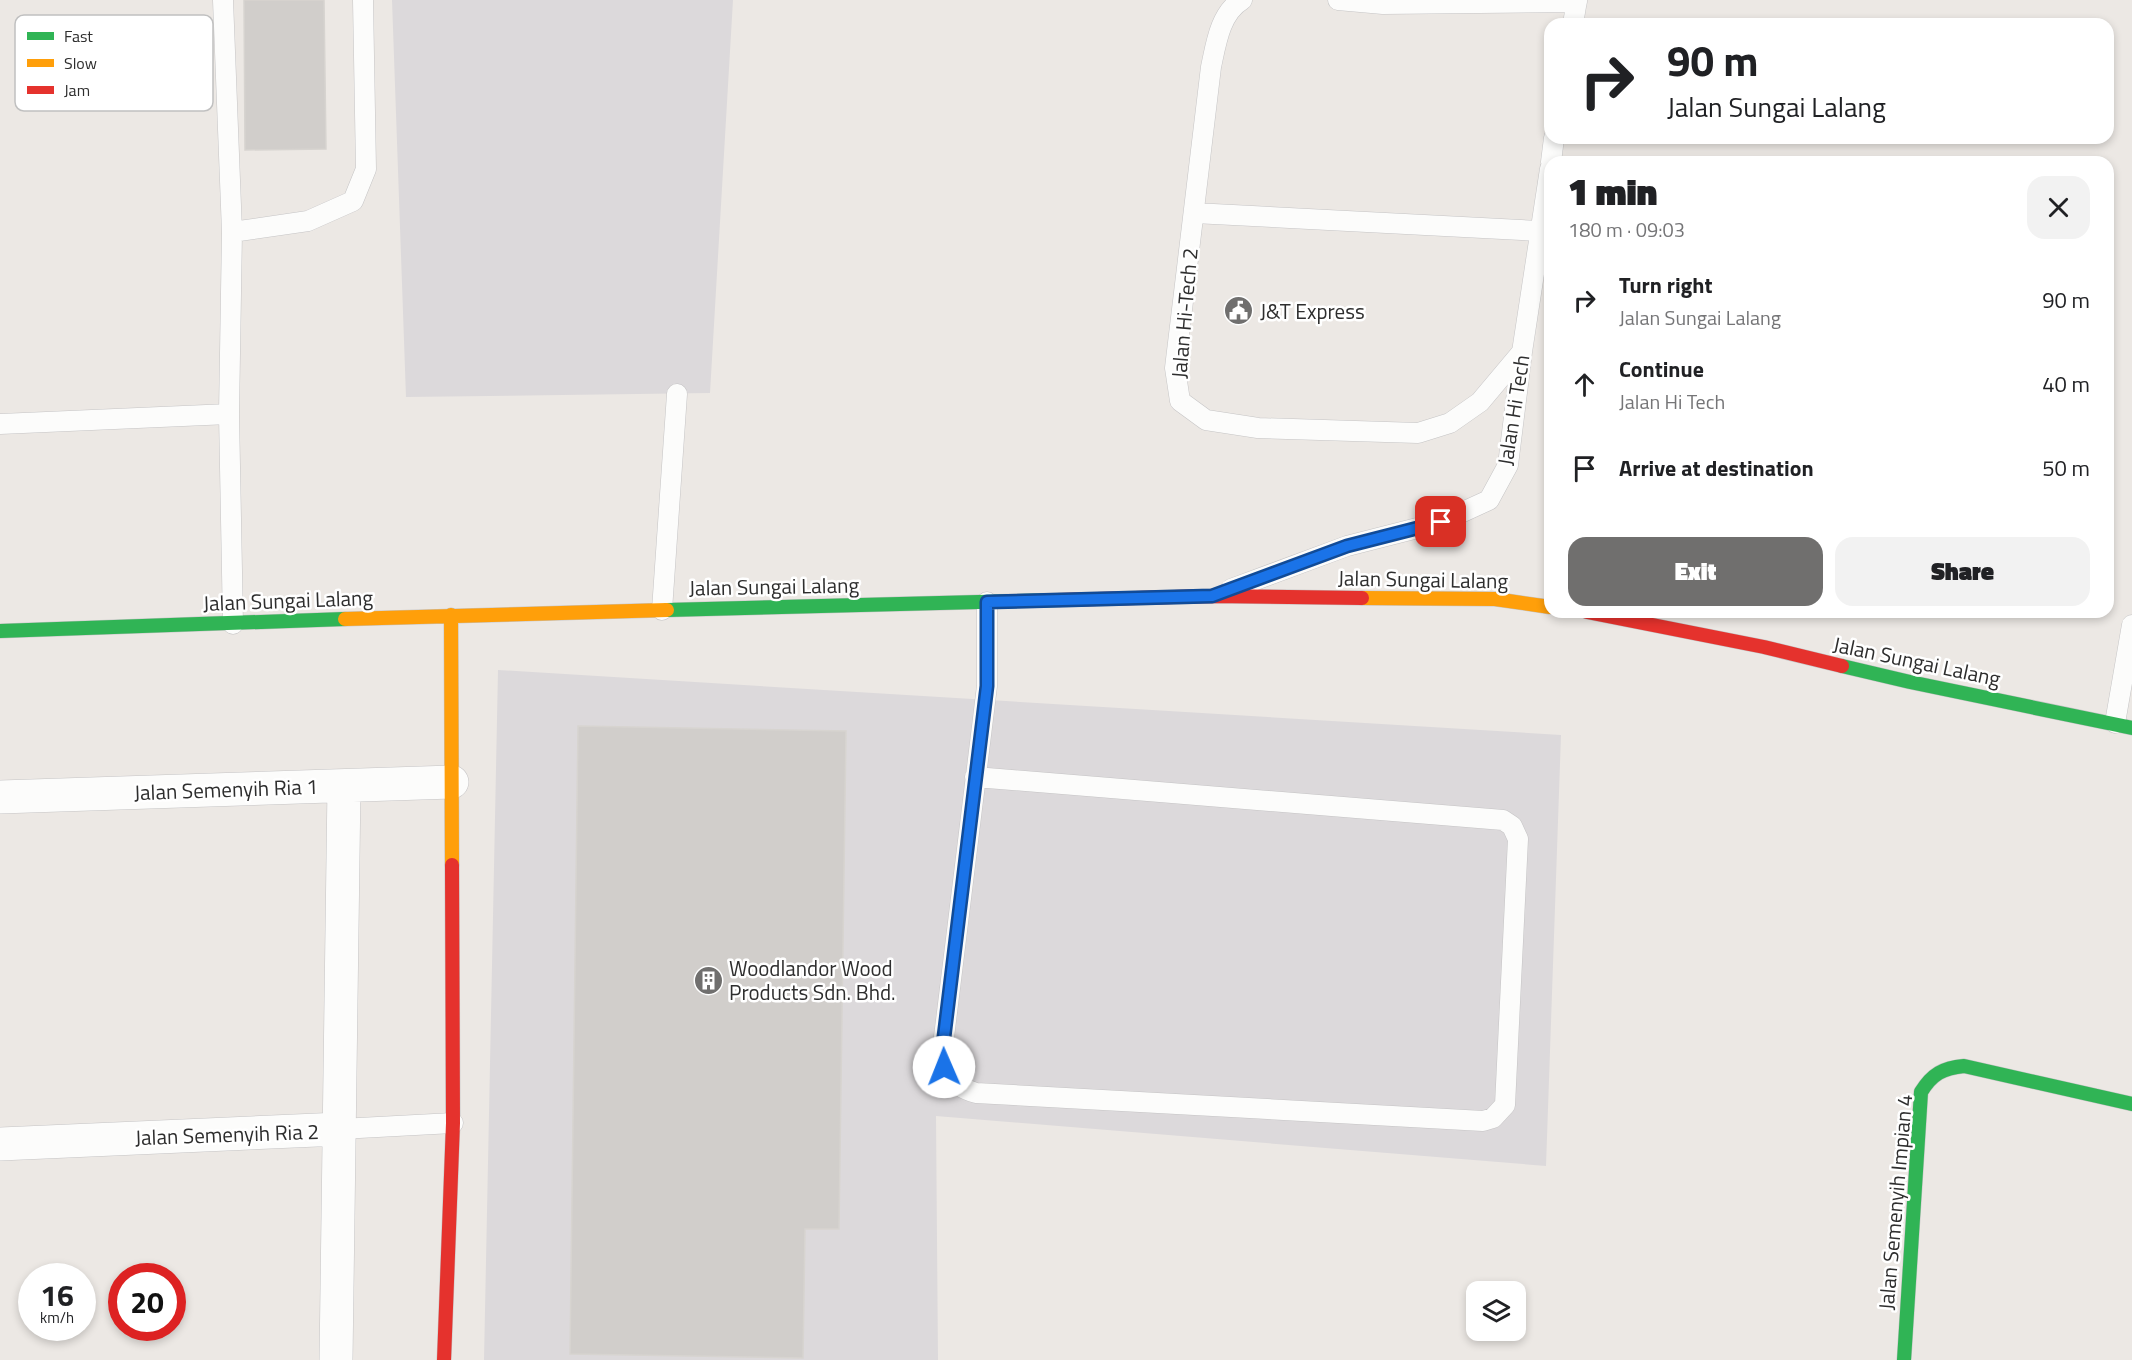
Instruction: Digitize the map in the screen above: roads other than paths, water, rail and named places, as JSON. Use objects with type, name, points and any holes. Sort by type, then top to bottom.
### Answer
[{"type":"street","name":"Jalan Sungai Lalang","points":[[0,631],[452,615],[1212,596],[1495,599],[1544,606]]},
{"type":"street","points":[[444,1360],[453,1123],[452,615]]},
{"type":"street","name":"Jalan Sungai Lalang","points":[[1625,618],[1764,647],[1910,682],[2123,726]]},
{"type":"street","name":"Jalan Semenyih Ria 1","points":[[0,797],[452,782]]},
{"type":"street","points":[[336,1360],[344,786]]},
{"type":"street","name":"Jalan Semenyih Impian 4","points":[[1904,1360],[1921,1092],[1929,1079],[1941,1068],[1964,1066],[2132,1104]]},
{"type":"street","name":"Jalan Semenyih Ria 2","points":[[0,1144],[340,1130]]},
{"type":"lane","points":[[223,0],[232,232],[229,414],[233,624]]},
{"type":"lane","points":[[232,232],[308,220],[353,201],[366,169],[363,0]]},
{"type":"lane","name":"Jalan Hi-Tech 2","points":[[1242,0],[1237,3],[1221,26],[1211,67],[1175,368],[1180,401],[1206,420],[1258,428],[1418,433],[1450,423],[1480,402],[1522,352]]},
{"type":"lane","points":[[1338,0],[1383,4],[1577,1],[1574,18]]},
{"type":"lane","name":"Jalan Hi Tech","points":[[1212,596],[1347,546],[1441,522],[1489,500],[1508,465],[1544,206]]},
{"type":"lane","points":[[1194,213],[1540,231]]},
{"type":"lane","points":[[662,610],[677,394]]},
{"type":"lane","points":[[0,424],[229,414]]},
{"type":"lane","points":[[975,777],[1503,820],[1512,826],[1518,839],[1505,1105],[1493,1118],[1483,1121],[976,1093],[954,1082],[944,1067],[943,1045],[975,777],[987,686],[987,602]]},
{"type":"lane","points":[[2123,726],[2132,625]]},
{"type":"lane","name":"Jalan Semenyih Ria 2","points":[[340,1130],[453,1123]]},
{"type":"place","name":"J&T Express","points":[[1239,311]]},
{"type":"place","name":"Woodlandor Wood Products Sdn. Bhd.","points":[[708,980]]}]
